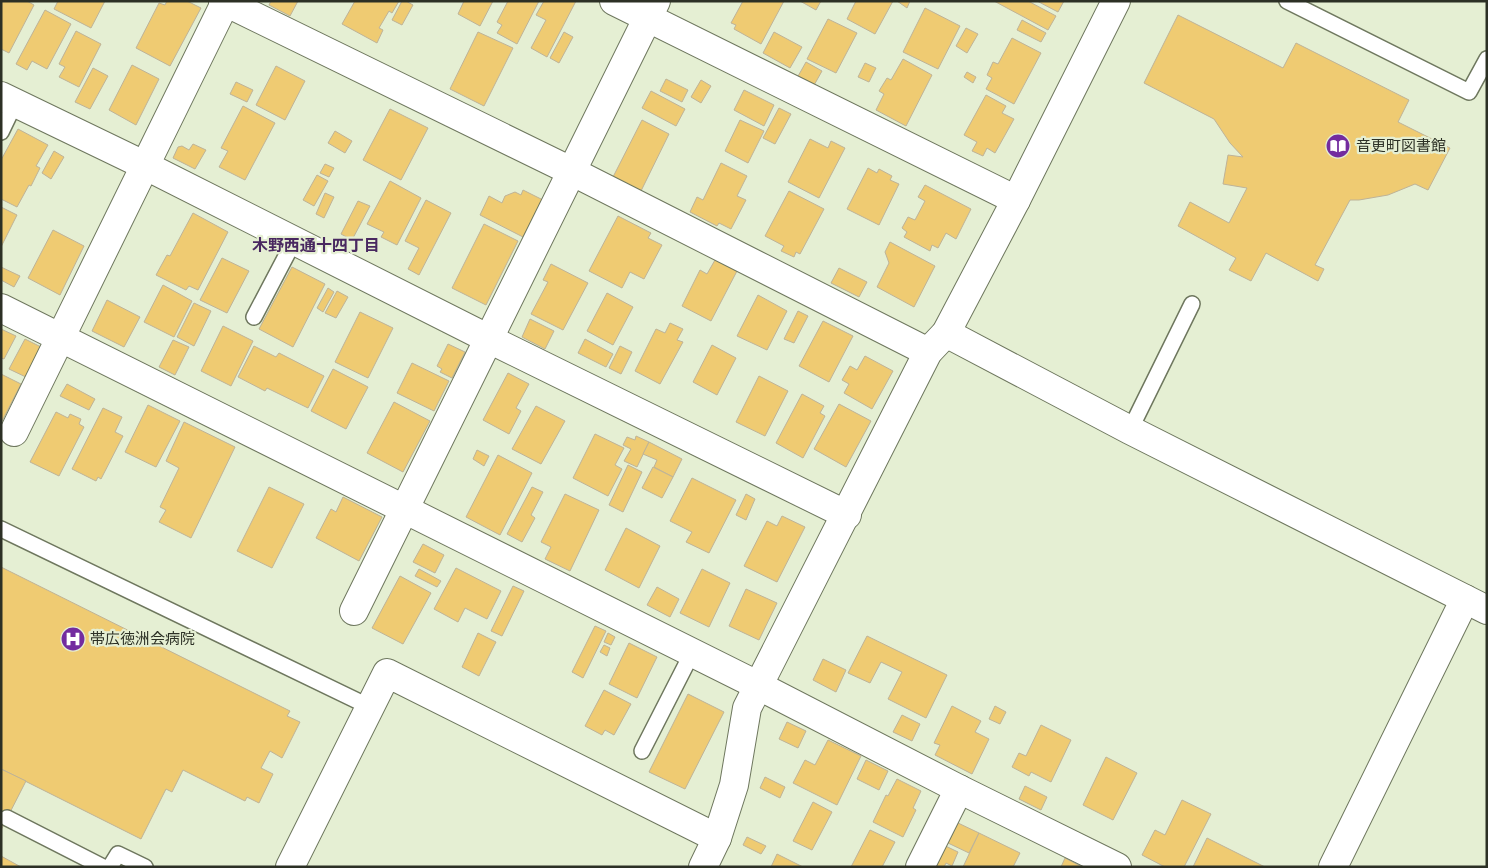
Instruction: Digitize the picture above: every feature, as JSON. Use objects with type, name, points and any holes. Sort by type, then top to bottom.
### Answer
[{"type":"street","points":[[614,1],[652,10],[1016,200]]},
{"type":"street","points":[[703,867],[717,838],[734,785],[748,708],[928,352],[946,332],[1016,200],[1116,1]]},
{"type":"street","points":[[14,432],[225,2],[571,171],[928,352]]},
{"type":"street","points":[[354,610],[652,10]]},
{"type":"street","points":[[8,100],[146,166],[489,339],[847,515]]},
{"type":"street","points":[[1,308],[759,686],[1117,867]]},
{"type":"street","points":[[946,332],[1130,430],[1476,604],[1334,867]]},
{"type":"street","points":[[290,867],[387,673],[717,838]]},
{"type":"street","points":[[920,867],[959,788]]},
{"type":"lane","points":[[1287,1],[1470,92],[1487,59]]},
{"type":"lane","points":[[1,132],[8,100]]},
{"type":"lane","points":[[254,317],[294,241]]},
{"type":"lane","points":[[1130,430],[1192,304]]},
{"type":"lane","points":[[1,529],[370,707]]},
{"type":"lane","points":[[642,751],[692,653]]},
{"type":"lane","points":[[7,818],[103,867]]},
{"type":"lane","points":[[110,867],[118,854],[145,867]]},
{"type":"building","points":[[1,1],[27,1],[34,5],[9,53],[1,49]]},
{"type":"building","points":[[58,1],[105,1],[91,28],[54,9]]},
{"type":"building","points":[[167,1],[187,1],[201,8],[170,66],[136,48],[159,3],[165,5]]},
{"type":"building","points":[[271,1],[298,1],[290,16],[269,5]]},
{"type":"building","points":[[355,1],[399,1],[392,13],[389,11],[379,28],[383,30],[377,43],[342,24]]},
{"type":"building","points":[[402,1],[413,5],[402,25],[392,20]]},
{"type":"building","points":[[464,1],[493,1],[480,26],[458,14]]},
{"type":"building","points":[[508,1],[539,1],[517,44],[497,33],[502,25],[497,22]]},
{"type":"building","points":[[544,1],[576,1],[547,57],[531,48],[546,20],[536,15]]},
{"type":"building","points":[[743,1],[784,1],[761,44],[734,29],[736,25],[731,23]]},
{"type":"building","points":[[800,1],[821,1],[816,10]]},
{"type":"building","points":[[856,1],[893,1],[875,34],[847,19]]},
{"type":"building","points":[[897,1],[910,1],[907,8]]},
{"type":"building","points":[[994,1],[1028,1],[1056,16],[1048,30]]},
{"type":"building","points":[[1037,1],[1064,1],[1058,12]]},
{"type":"building","points":[[925,8],[960,26],[938,69],[903,52]]},
{"type":"building","points":[[45,10],[71,24],[47,69],[32,61],[27,70],[16,64]]},
{"type":"building","name":"音更町図書館","points":[[1178,15],[1283,68],[1296,43],[1409,100],[1398,122],[1450,148],[1428,190],[1415,184],[1388,195],[1350,200],[1315,265],[1324,269],[1318,281],[1266,253],[1251,281],[1229,270],[1236,258],[1178,226],[1190,202],[1229,223],[1247,188],[1223,184],[1228,155],[1243,157],[1230,143],[1214,119],[1144,83]]},
{"type":"building","points":[[828,19],[857,33],[836,73],[807,59]]},
{"type":"building","points":[[1022,20],[1046,33],[1041,42],[1017,30]]},
{"type":"building","points":[[966,28],[978,34],[967,53],[956,46]]},
{"type":"building","points":[[76,31],[101,44],[79,87],[59,77],[65,67],[59,64]]},
{"type":"building","points":[[478,32],[513,48],[484,106],[450,89]]},
{"type":"building","points":[[564,32],[573,37],[559,63],[550,58]]},
{"type":"building","points":[[774,32],[802,47],[790,68],[763,53]]},
{"type":"building","points":[[1012,38],[1041,53],[1014,104],[986,89],[992,78],[987,75],[993,62],[998,64]]},
{"type":"building","points":[[903,59],[932,75],[906,126],[876,110],[884,94],[879,91],[887,78],[891,80]]},
{"type":"building","points":[[806,62],[822,71],[813,87],[797,78]]},
{"type":"building","points":[[865,63],[876,68],[869,82],[858,77]]},
{"type":"building","points":[[132,65],[159,79],[136,125],[109,110]]},
{"type":"building","points":[[276,66],[305,81],[285,120],[256,105]]},
{"type":"building","points":[[93,68],[108,76],[90,109],[75,102]]},
{"type":"building","points":[[967,72],[976,77],[973,83],[964,77]]},
{"type":"building","points":[[666,79],[688,90],[682,102],[660,91]]},
{"type":"building","points":[[701,80],[711,86],[701,103],[691,97]]},
{"type":"building","points":[[236,82],[253,90],[247,102],[230,94]]},
{"type":"building","points":[[744,90],[774,105],[764,126],[734,110]]},
{"type":"building","points":[[651,91],[685,109],[676,126],[642,108]]},
{"type":"building","points":[[986,95],[1006,106],[1002,113],[1014,119],[995,153],[987,148],[983,156],[972,151],[977,142],[964,135]]},
{"type":"building","points":[[243,106],[275,123],[245,180],[219,167],[228,151],[221,148]]},
{"type":"building","points":[[779,108],[791,114],[775,144],[763,138]]},
{"type":"building","points":[[390,109],[428,128],[401,180],[363,160]]},
{"type":"building","points":[[642,120],[669,134],[641,191],[613,177]]},
{"type":"building","points":[[740,120],[764,131],[748,163],[725,151]]},
{"type":"building","points":[[18,129],[48,145],[36,166],[40,168],[31,186],[29,185],[17,207],[1,199],[1,160]]},
{"type":"building","points":[[335,131],[352,141],[345,153],[328,143]]},
{"type":"building","points":[[810,139],[828,148],[831,141],[845,148],[819,198],[788,182]]},
{"type":"building","points":[[193,144],[206,150],[195,169],[173,158],[178,147],[182,146],[189,150]]},
{"type":"building","points":[[54,151],[64,157],[51,179],[42,173]]},
{"type":"building","points":[[721,163],[747,176],[737,196],[746,200],[731,229],[719,223],[717,226],[690,212],[697,197],[703,200]]},
{"type":"building","points":[[325,164],[334,168],[329,177],[320,173]]},
{"type":"building","points":[[868,168],[877,173],[879,169],[892,176],[890,180],[899,184],[879,225],[847,209]]},
{"type":"building","points":[[317,175],[328,181],[314,206],[303,200]]},
{"type":"building","points":[[390,181],[421,198],[397,245],[381,237],[384,232],[367,224]]},
{"type":"building","points":[[925,185],[971,209],[956,239],[946,233],[938,248],[932,245],[930,251],[904,237],[907,232],[902,228],[908,217],[915,220],[925,201],[918,197]]},
{"type":"building","points":[[523,190],[543,200],[523,237],[480,215],[489,196],[502,203],[505,196],[515,192],[521,195]]},
{"type":"building","points":[[789,191],[824,209],[800,254],[796,252],[794,257],[781,251],[784,246],[765,236]]},
{"type":"building","points":[[325,193],[334,197],[324,218],[316,214]]},
{"type":"building","points":[[426,200],[451,213],[419,275],[408,269],[419,248],[405,241]]},
{"type":"building","points":[[358,201],[370,206],[352,240],[341,234]]},
{"type":"building","points":[[1,207],[17,215],[1,247]]},
{"type":"building","points":[[193,213],[228,232],[198,290],[189,286],[186,290],[156,275],[167,255],[170,256]]},
{"type":"building","points":[[618,216],[651,233],[648,238],[662,245],[644,279],[630,272],[622,288],[589,271]]},
{"type":"building","points":[[484,224],[518,241],[486,305],[452,288]]},
{"type":"building","points":[[53,230],[84,246],[60,295],[28,278]]},
{"type":"building","points":[[890,242],[935,266],[914,307],[877,287],[889,263],[885,252]]},
{"type":"building","points":[[222,258],[249,271],[227,313],[200,300]]},
{"type":"building","points":[[715,260],[737,271],[711,321],[682,306],[700,270],[707,274]]},
{"type":"building","points":[[551,264],[588,283],[563,330],[531,314],[548,282],[543,280]]},
{"type":"building","points":[[1,267],[20,276],[14,287],[1,280]]},
{"type":"building","points":[[292,267],[325,284],[293,347],[259,329]]},
{"type":"building","points":[[839,268],[867,282],[859,297],[831,283]]},
{"type":"building","points":[[163,285],[192,301],[174,337],[144,322]]},
{"type":"building","points":[[328,288],[334,292],[323,312],[317,308]]},
{"type":"building","points":[[337,291],[348,297],[336,318],[325,313]]},
{"type":"building","points":[[607,293],[633,307],[613,345],[587,331]]},
{"type":"building","points":[[758,295],[787,311],[767,350],[737,336]]},
{"type":"building","points":[[107,300],[140,317],[124,347],[92,331]]},
{"type":"building","points":[[194,303],[211,311],[194,346],[177,337]]},
{"type":"building","points":[[798,311],[808,316],[794,343],[784,339]]},
{"type":"building","points":[[360,312],[393,328],[368,378],[335,362]]},
{"type":"building","points":[[530,319],[554,331],[545,349],[522,337]]},
{"type":"building","points":[[823,321],[853,336],[829,382],[799,366]]},
{"type":"building","points":[[670,323],[683,329],[677,340],[683,342],[660,384],[635,371],[656,329],[665,333]]},
{"type":"building","points":[[223,326],[253,341],[231,386],[201,371]]},
{"type":"building","points":[[1,329],[16,336],[4,359],[1,358]]},
{"type":"building","points":[[25,339],[43,348],[28,378],[9,369]]},
{"type":"building","points":[[585,339],[613,354],[606,367],[578,353]]},
{"type":"building","points":[[173,340],[189,347],[175,375],[159,367]]},
{"type":"building","points":[[448,344],[465,352],[452,378],[440,372],[442,369],[437,366]]},
{"type":"building","points":[[712,345],[736,358],[717,395],[693,382]]},
{"type":"building","points":[[254,346],[276,357],[279,353],[324,376],[308,408],[267,388],[265,391],[238,377]]},
{"type":"building","points":[[620,346],[632,352],[621,374],[609,368]]},
{"type":"building","points":[[865,356],[893,371],[872,409],[844,393],[849,384],[842,380],[850,366],[857,370]]},
{"type":"building","points":[[412,363],[449,381],[434,411],[397,393]]},
{"type":"building","points":[[333,369],[368,387],[346,429],[311,411]]},
{"type":"building","points":[[508,373],[529,384],[516,408],[521,411],[509,434],[483,420]]},
{"type":"building","points":[[1,374],[21,384],[1,423]]},
{"type":"building","points":[[759,376],[788,391],[765,436],[736,422]]},
{"type":"building","points":[[67,384],[95,399],[89,410],[60,396]]},
{"type":"building","points":[[802,394],[824,406],[820,413],[825,416],[803,458],[776,443]]},
{"type":"building","points":[[394,402],[430,421],[403,472],[367,453]]},
{"type":"building","points":[[839,404],[871,421],[846,467],[814,449]]},
{"type":"building","points":[[148,405],[180,421],[156,467],[125,452]]},
{"type":"building","points":[[536,406],[565,421],[541,464],[512,449]]},
{"type":"building","points":[[103,408],[122,417],[115,432],[123,436],[101,479],[98,477],[96,481],[72,469]]},
{"type":"building","points":[[56,412],[68,418],[70,414],[81,419],[79,424],[84,427],[59,476],[30,462]]},
{"type":"building","points":[[184,422],[235,447],[191,538],[159,522],[166,510],[160,507],[179,468],[166,461]]},
{"type":"building","points":[[595,434],[624,448],[615,465],[622,469],[608,496],[573,478]]},
{"type":"building","points":[[636,436],[649,442],[637,467],[624,461],[631,449],[623,445],[627,437],[635,440]]},
{"type":"building","points":[[649,442],[682,459],[673,477],[654,467],[657,460],[643,454]]},
{"type":"building","points":[[477,450],[489,456],[484,466],[473,459]]},
{"type":"building","points":[[498,455],[532,473],[500,535],[466,517]]},
{"type":"building","points":[[628,465],[642,472],[623,512],[609,505]]},
{"type":"building","points":[[653,467],[673,477],[662,498],[642,488]]},
{"type":"building","points":[[692,478],[736,500],[709,553],[686,542],[692,532],[670,521]]},
{"type":"building","points":[[269,487],[304,504],[272,568],[237,551]]},
{"type":"building","points":[[532,487],[543,492],[531,515],[535,518],[522,542],[507,534]]},
{"type":"building","points":[[565,494],[599,510],[570,571],[545,559],[551,547],[541,542]]},
{"type":"building","points":[[746,494],[755,499],[746,520],[736,515]]},
{"type":"building","points":[[343,497],[382,517],[359,561],[316,538],[331,509],[336,512]]},
{"type":"building","points":[[782,516],[805,527],[777,582],[744,566],[767,521],[777,526]]},
{"type":"building","points":[[626,528],[660,546],[639,588],[605,570]]},
{"type":"building","points":[[423,544],[444,555],[435,573],[413,562]]},
{"type":"building","name":"帯広徳洲会病院","points":[[1,567],[290,711],[287,716],[300,722],[282,758],[270,751],[261,768],[273,774],[259,803],[247,797],[245,801],[183,770],[172,792],[166,789],[141,839],[1,769]]},
{"type":"building","points":[[456,568],[501,591],[487,619],[465,608],[458,622],[434,609]]},
{"type":"building","points":[[419,569],[441,581],[437,587],[415,576]]},
{"type":"building","points":[[702,569],[730,583],[709,627],[680,613]]},
{"type":"building","points":[[400,576],[431,593],[403,644],[372,628]]},
{"type":"building","points":[[513,586],[524,591],[502,636],[491,631]]},
{"type":"building","points":[[657,587],[679,599],[670,617],[647,605]]},
{"type":"building","points":[[746,589],[777,603],[759,640],[729,626]]},
{"type":"building","points":[[595,626],[606,631],[583,678],[572,672]]},
{"type":"building","points":[[478,633],[496,642],[479,676],[462,667]]},
{"type":"building","points":[[608,633],[615,637],[611,645],[604,642]]},
{"type":"building","points":[[867,636],[947,675],[926,718],[888,699],[902,672],[881,662],[870,683],[848,673]]},
{"type":"building","points":[[629,643],[657,657],[637,698],[609,684]]},
{"type":"building","points":[[604,645],[610,648],[607,656],[600,652]]},
{"type":"building","points":[[823,659],[846,670],[836,692],[813,680]]},
{"type":"building","points":[[604,690],[631,704],[614,735],[605,730],[602,735],[585,726]]},
{"type":"building","points":[[688,694],[724,712],[685,789],[649,772]]},
{"type":"building","points":[[952,706],[981,721],[975,732],[989,739],[972,774],[935,755],[940,745],[934,743]]},
{"type":"building","points":[[995,706],[1006,712],[1000,724],[989,719]]},
{"type":"building","points":[[902,715],[920,724],[912,741],[893,732]]},
{"type":"building","points":[[787,722],[806,731],[798,748],[779,739]]},
{"type":"building","points":[[1041,725],[1071,740],[1051,782],[1031,772],[1029,776],[1012,767],[1019,753],[1026,756]]},
{"type":"building","points":[[828,740],[861,756],[837,805],[793,783],[805,760],[815,765]]},
{"type":"building","points":[[1106,757],[1137,773],[1113,820],[1083,805]]},
{"type":"building","points":[[866,760],[888,771],[879,790],[857,779]]},
{"type":"building","points":[[1,769],[26,781],[1,830]]},
{"type":"building","points":[[765,777],[785,787],[780,798],[760,788]]},
{"type":"building","points":[[897,779],[921,791],[913,808],[916,810],[903,837],[873,822],[886,795],[888,796]]},
{"type":"building","points":[[1025,786],[1047,797],[1041,810],[1019,799]]},
{"type":"building","points":[[1182,800],[1211,814],[1184,867],[1165,867],[1142,855],[1155,830],[1165,835]]},
{"type":"building","points":[[813,802],[832,812],[812,850],[793,841]]},
{"type":"building","points":[[958,823],[979,833],[969,853],[948,843]]},
{"type":"building","points":[[870,830],[895,842],[882,867],[851,867]]},
{"type":"building","points":[[979,833],[1020,853],[1013,867],[963,867]]},
{"type":"building","points":[[747,837],[766,846],[761,854],[743,845]]},
{"type":"building","points":[[1207,838],[1265,867],[1193,867]]},
{"type":"building","points":[[933,840],[958,852],[952,866],[946,863],[944,867],[920,867]]},
{"type":"building","points":[[777,854],[803,867],[771,867]]},
{"type":"building","points":[[1,856],[21,867],[1,867]]},
{"type":"building","points":[[1065,858],[1082,867],[1061,867]]},
{"type":"place","name":"音更町図書館","points":[[1338,146]]},
{"type":"place","name":"帯広徳洲会病院","points":[[73,639]]},
{"type":"district","name":"木野西通十四丁目","points":[[316,245]]}]
